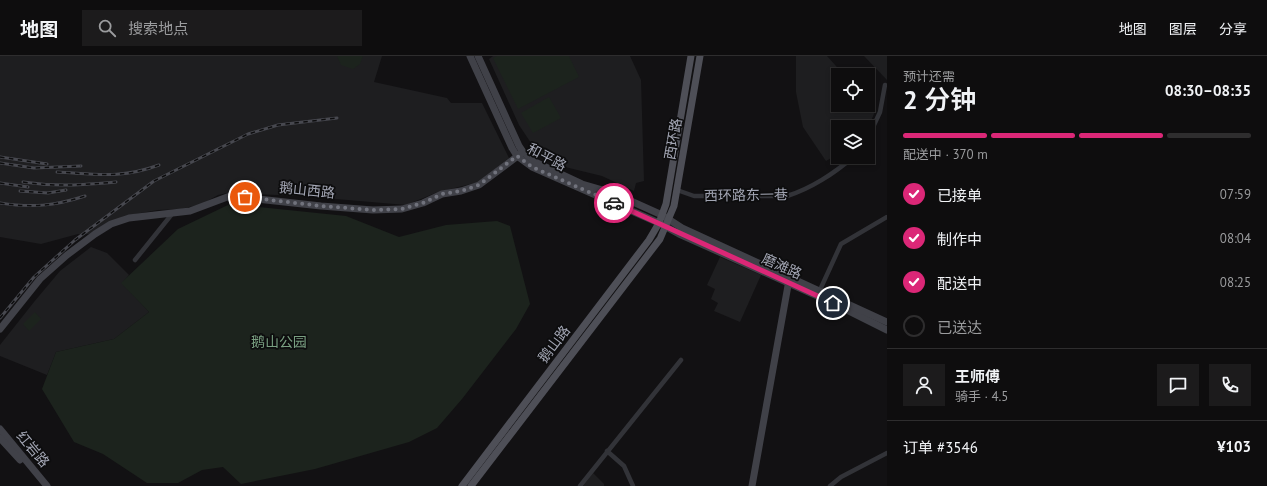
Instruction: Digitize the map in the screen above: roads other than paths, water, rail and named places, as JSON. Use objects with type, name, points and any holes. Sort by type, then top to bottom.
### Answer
[{"type":"main road","name":"西环路","points":[[664,221],[691,56]]},
{"type":"main road","name":"西环路","points":[[664,221],[677,190],[700,56]]},
{"type":"main road","name":"鹅山路","points":[[462,486],[664,221]]},
{"type":"main road","name":"鹅山路","points":[[471,486],[657,244],[664,221]]},
{"type":"street","name":"和平路","points":[[470,56],[512,148],[537,163],[664,221]]},
{"type":"street","name":"和平路","points":[[478,56],[518,146],[520,154]]},
{"type":"street","points":[[875,123],[880,112],[885,86]]},
{"type":"street","name":"鹅山西路","points":[[0,329],[40,279],[67,255],[111,224],[129,218],[190,211],[230,196],[373,210],[402,209],[423,203],[442,194],[461,191],[479,185],[520,154]]},
{"type":"street","name":"西环路东一巷","points":[[677,190],[694,196],[787,196],[798,193],[845,164]]},
{"type":"street","points":[[135,260],[172,214]]},
{"type":"street","points":[[819,292],[841,244],[887,217]]},
{"type":"street","name":"磨滩路","points":[[664,221],[679,234],[887,322]]},
{"type":"street","name":"磨滩路","points":[[789,280],[887,330]]},
{"type":"street","points":[[752,486],[789,280]]},
{"type":"street","points":[[580,486],[680,360]]},
{"type":"street","name":"红岩路","points":[[0,429],[47,486]]},
{"type":"street","name":"红岩路","points":[[0,438],[41,486]]},
{"type":"street","points":[[607,452],[624,466],[633,486]]},
{"type":"street","points":[[830,486],[841,478],[887,453]]},
{"type":"railway","points":[[0,318],[34,277],[75,240],[154,181],[248,134],[278,125],[337,118]]},
{"type":"railway","points":[[0,157],[47,164]]},
{"type":"railway","points":[[0,163],[34,168],[81,166]]},
{"type":"railway","points":[[57,172],[121,174],[159,165]]},
{"type":"railway","points":[[23,182],[47,185],[116,182]]},
{"type":"railway","points":[[0,183],[28,187]]},
{"type":"railway","points":[[20,191],[48,193],[66,190]]},
{"type":"railway","points":[[0,203],[33,206],[53,204],[85,196]]},
{"type":"park label","name":"鹅山公园","points":[[279,342]]}]
